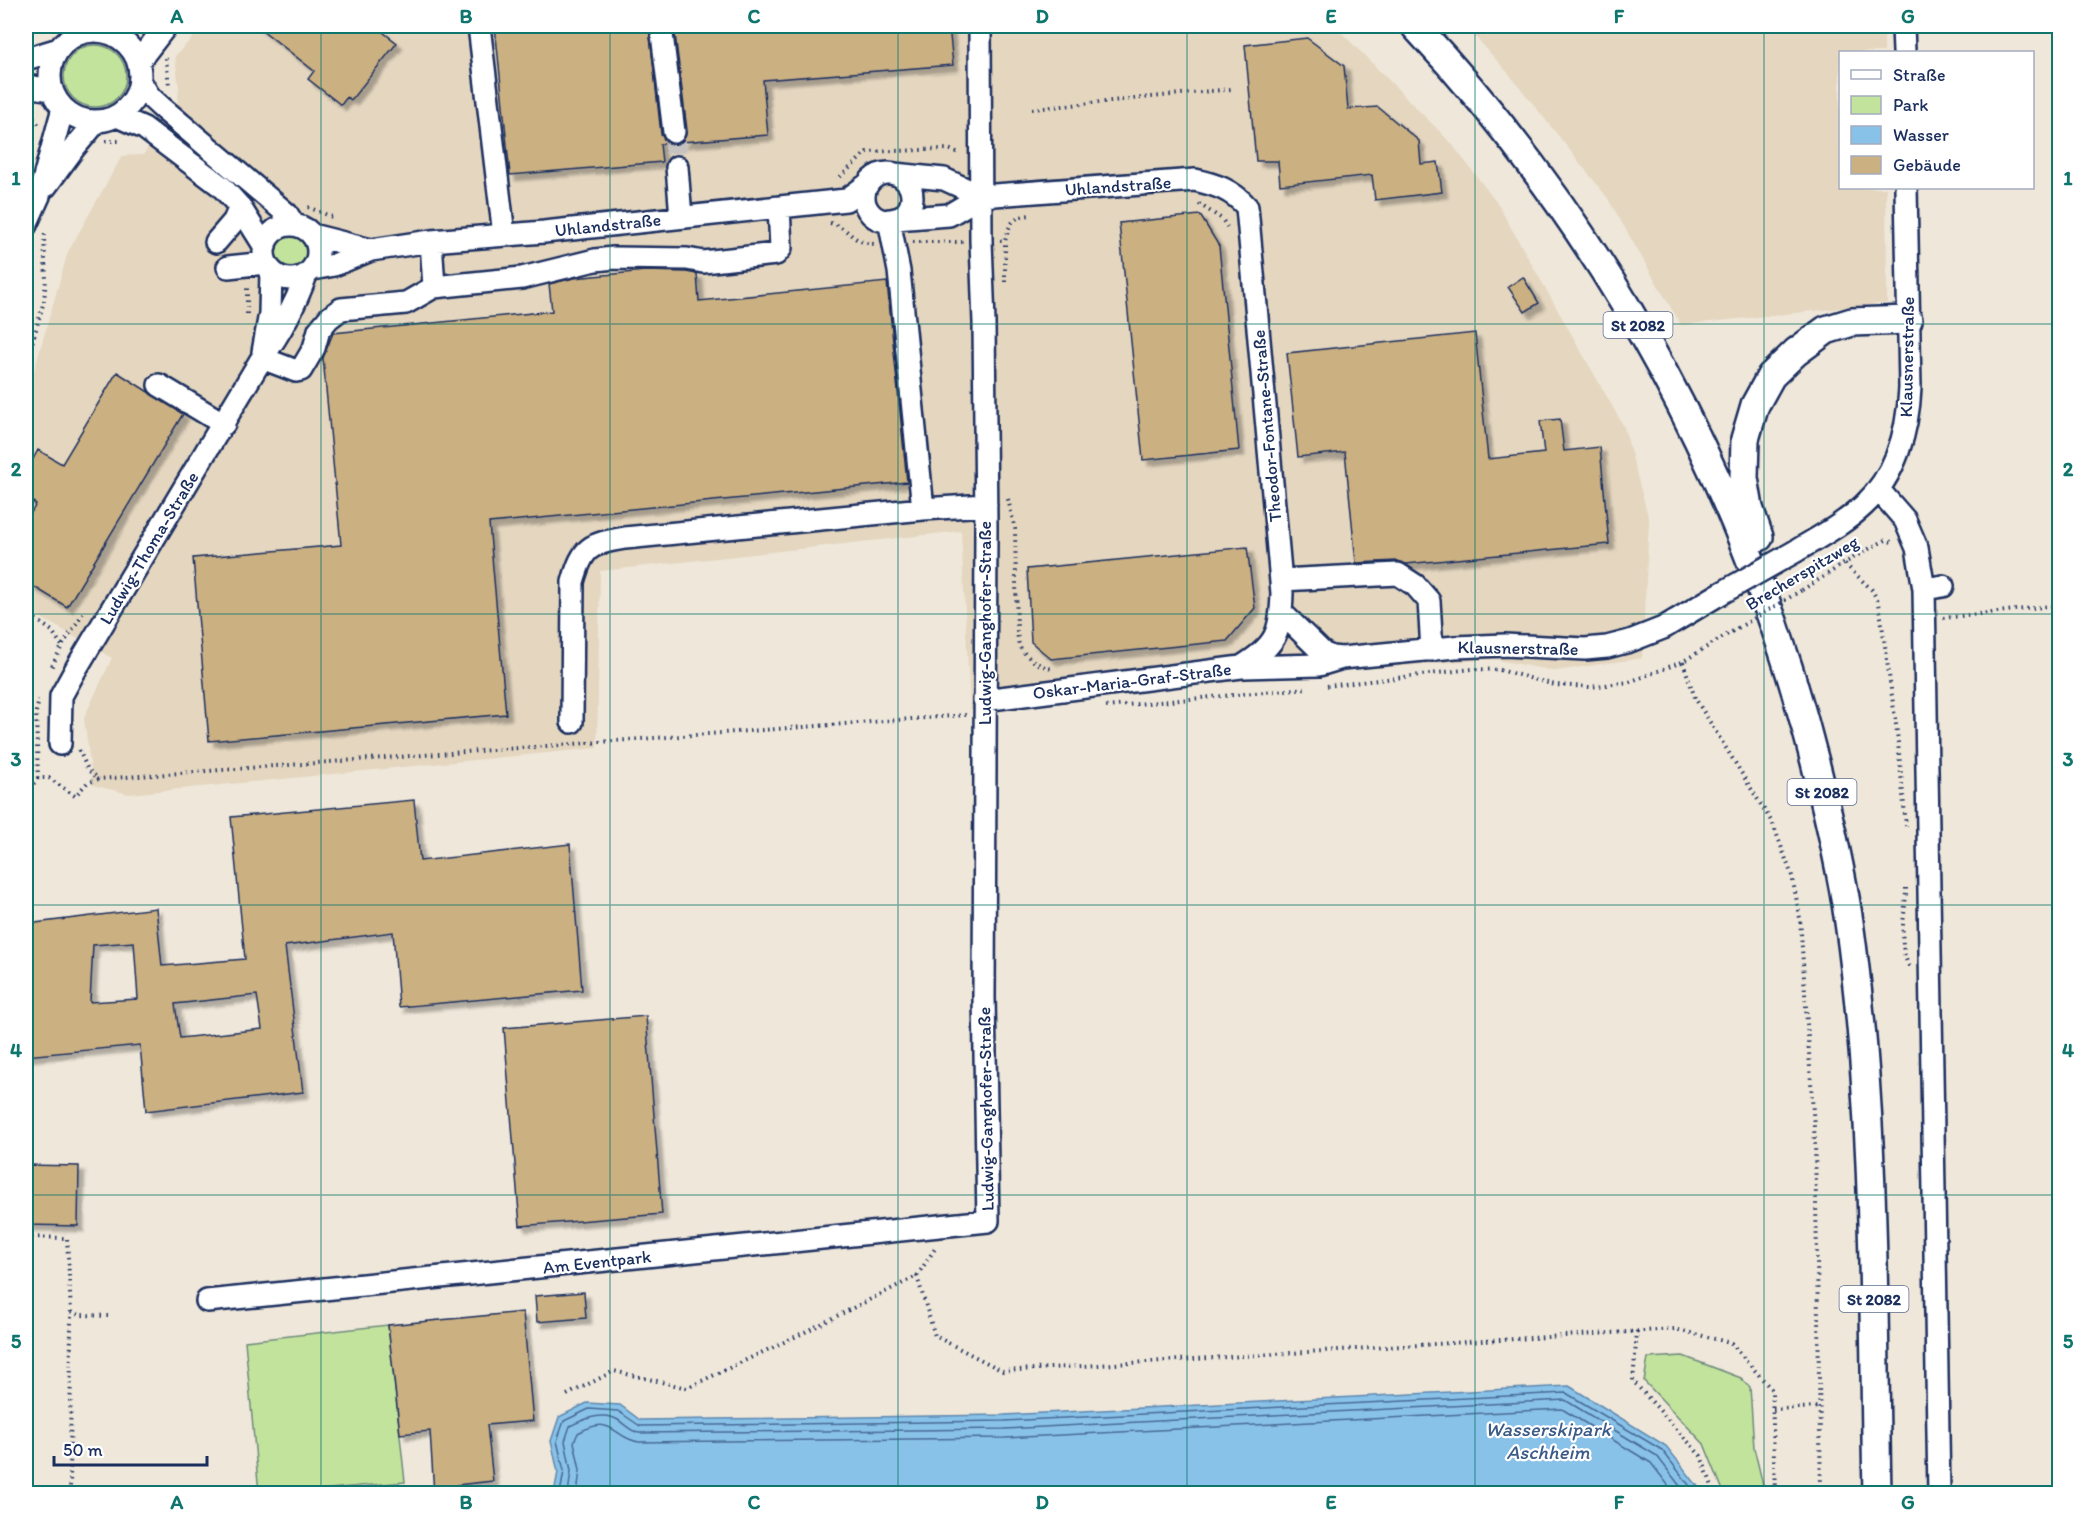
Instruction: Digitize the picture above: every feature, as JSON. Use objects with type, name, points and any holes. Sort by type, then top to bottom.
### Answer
[{"type":"main road","name":"St 2082","points":[[1414,26],[1506,131],[1573,222],[1634,320],[1681,403],[1719,482],[1751,560],[1788,668],[1829,820],[1848,919],[1857,991],[1873,1228],[1877,1494]]},
{"type":"main road","points":[[1788,668],[1791,624],[1749,508],[1744,478],[1745,439],[1755,405],[1771,376],[1796,352],[1826,330],[1861,321],[1915,320]]},
{"type":"street","points":[[108,33],[136,26]]},
{"type":"street","points":[[39,196],[74,148],[107,118],[128,107],[136,95],[139,71],[166,26]]},
{"type":"street","points":[[479,26],[504,235]]},
{"type":"street","points":[[661,26],[674,132]]},
{"type":"street","name":"Ludwig-Ganghofer-Straße","points":[[980,26],[986,505],[984,997],[988,1221]]},
{"type":"street","points":[[1903,26],[1904,51]]},
{"type":"street","points":[[255,263],[240,207],[222,187],[144,128],[107,118],[85,120],[73,116],[63,108],[52,90],[50,76],[52,62],[69,39],[81,33],[95,31],[108,33],[121,39],[131,49],[149,96],[303,230],[318,252],[309,272]]},
{"type":"street","points":[[26,59],[60,49]]},
{"type":"street","points":[[26,86],[52,90]]},
{"type":"street","points":[[26,225],[39,196],[63,108]]},
{"type":"street","points":[[677,167],[681,217]]},
{"type":"street","points":[[846,200],[886,219],[905,213],[912,196],[908,185],[900,176],[894,174]]},
{"type":"street","name":"Uhlandstraße","points":[[255,263],[288,279],[294,279],[371,250],[431,241],[846,200],[880,175],[894,174],[944,179],[981,196]]},
{"type":"street","name":"Uhlandstraße","points":[[886,219],[949,215],[981,196],[1195,180],[1218,185],[1229,191],[1247,207]]},
{"type":"street","points":[[868,184],[866,206],[886,219],[894,242],[899,271],[923,508]]},
{"type":"street","name":"Klausnerstraße","points":[[1282,613],[1323,653],[1332,657],[1505,645],[1563,649],[1607,647],[1663,628],[1837,526],[1865,504],[1878,489],[1898,451],[1909,413],[1915,320],[1906,189]]},
{"type":"street","points":[[216,242],[234,221],[240,207]]},
{"type":"street","points":[[262,358],[296,371],[301,370],[314,348],[320,330],[329,318],[341,309],[406,303],[434,287],[522,278],[595,260],[614,258],[687,259],[703,262],[776,254],[781,248],[779,207]]},
{"type":"street","name":"Theodor-Fontane-Straße","points":[[1247,207],[1281,580],[1281,624],[1271,643]]},
{"type":"street","points":[[255,263],[270,235],[275,231],[287,226],[303,230]]},
{"type":"street","name":"Uhlandstraße","points":[[303,230],[371,250]]},
{"type":"street","points":[[431,241],[434,287]]},
{"type":"street","name":"Ludwig-Thoma-Straße","points":[[255,263],[270,313],[262,358]]},
{"type":"street","name":"Ludwig-Thoma-Straße","points":[[69,742],[61,696],[76,667],[262,358],[279,334],[309,272]]},
{"type":"street","points":[[159,385],[224,424]]},
{"type":"street","points":[[1878,489],[1905,520],[1933,588],[1925,620],[1939,1494]]},
{"type":"street","points":[[572,722],[573,582],[579,560],[591,546],[625,538],[923,508],[986,505]]},
{"type":"street","points":[[1281,580],[1398,574],[1415,585],[1429,601],[1432,650]]},
{"type":"street","name":"Oskar-Maria-Graf-Straße","points":[[985,707],[1241,667],[1261,655],[1271,643]]},
{"type":"street","name":"Klausnerstraße","points":[[1241,667],[1319,665],[1342,658]]},
{"type":"street","name":"Am Eventpark","points":[[207,1300],[988,1221]]},
{"type":"path","points":[[161,107],[170,96],[165,48]]},
{"type":"path","points":[[1032,109],[1231,89]]},
{"type":"path","points":[[96,146],[105,141],[133,141],[144,128]]},
{"type":"path","points":[[836,181],[867,152],[948,149],[981,158]]},
{"type":"path","points":[[1197,203],[1222,219],[1231,233]]},
{"type":"path","points":[[305,204],[337,219]]},
{"type":"path","points":[[1005,288],[1005,241],[1009,225],[1019,216],[1037,214]]},
{"type":"path","points":[[820,224],[840,225],[854,239],[873,244],[1005,241]]},
{"type":"path","points":[[26,365],[44,301],[46,279],[44,238],[47,226]]},
{"type":"path","points":[[247,315],[248,291],[255,263]]},
{"type":"path","points":[[1007,490],[1015,530],[1017,632],[1020,648],[1036,663],[1050,669],[1061,669]]},
{"type":"path","name":"Brecherspitzweg","points":[[1098,707],[1351,684],[1472,669],[1500,670],[1555,685],[1590,687],[1629,682],[1682,662],[1845,564],[1858,553],[1886,540],[1896,544]]},
{"type":"path","points":[[1845,564],[1872,590],[1879,603],[1897,732],[1906,834]]},
{"type":"path","points":[[1925,620],[2060,605]]},
{"type":"path","points":[[51,667],[86,609]]},
{"type":"path","points":[[26,612],[52,631],[76,667]]},
{"type":"path","points":[[1682,662],[1695,698],[1773,824],[1792,876],[1800,918],[1815,1142],[1821,1494]]},
{"type":"path","points":[[26,793],[38,778],[36,712],[40,696]]},
{"type":"path","points":[[38,778],[49,778],[75,796],[87,783],[99,779],[985,707]]},
{"type":"path","points":[[69,742],[81,756],[88,770],[99,779]]},
{"type":"path","points":[[1906,886],[1902,937],[1904,958],[1911,970],[1930,975]]},
{"type":"path","points":[[567,1395],[614,1371],[687,1388],[916,1276],[949,1226]]},
{"type":"path","points":[[26,1237],[67,1238],[71,1312],[70,1494]]},
{"type":"path","points":[[916,1276],[935,1336],[1004,1371],[1675,1329],[1731,1343],[1772,1390],[1775,1494]]},
{"type":"path","points":[[71,1312],[79,1315],[110,1316]]},
{"type":"path","points":[[1637,1332],[1633,1381],[1701,1456],[1715,1494]]},
{"type":"path","points":[[1773,1409],[1820,1407]]},
{"type":"shaded area","points":[[204,26],[1335,26],[1451,143],[1497,203],[1624,427],[1649,520],[1642,658],[1555,671],[1493,659],[1335,671],[970,709],[961,531],[600,571],[597,748],[129,794],[93,785],[84,718],[112,658],[26,609],[26,399],[68,252],[122,156],[143,155],[177,111],[179,88],[175,56]]},
{"type":"shaded area","points":[[1466,26],[1884,26],[1884,51],[1839,51],[1839,189],[1886,189],[1887,303],[1681,325],[1607,197],[1510,75]]},
{"type":"green space","points":[[95,45],[107,47],[117,54],[124,64],[126,76],[124,88],[117,98],[107,105],[95,107],[83,105],[73,98],[66,88],[64,76],[66,64],[73,54],[83,47]]},
{"type":"green space","points":[[291,237],[297,238],[305,246],[305,258],[297,266],[291,267],[285,266],[277,258],[276,252],[277,246],[285,238]]},
{"type":"green space","points":[[388,1325],[405,1482],[285,1493],[259,1493],[245,1341]]},
{"type":"green space","points":[[1683,1356],[1741,1378],[1750,1387],[1754,1448],[1765,1493],[1724,1493],[1704,1444],[1644,1381],[1648,1358]]},
{"type":"water","name":"Wasserskipark Aschheim","points":[[1569,1386],[1666,1446],[1703,1493],[554,1493],[558,1472],[551,1441],[559,1417],[587,1403],[620,1405],[640,1420],[1004,1415]]},
{"type":"building","points":[[257,26],[375,26],[397,43],[351,100],[347,97],[341,105],[308,79],[314,71]]},
{"type":"building","points":[[495,26],[649,26],[661,134],[668,143],[660,144],[662,162],[510,175]]},
{"type":"building","points":[[674,26],[949,26],[953,65],[763,80],[768,135],[681,142],[687,130]]},
{"type":"building","points":[[1307,38],[1344,66],[1348,109],[1378,107],[1419,141],[1421,164],[1438,162],[1442,192],[1375,200],[1372,175],[1280,185],[1278,161],[1256,161],[1245,45]]},
{"type":"building","points":[[1200,215],[1219,246],[1239,450],[1143,460],[1119,223]]},
{"type":"building","points":[[645,271],[697,274],[699,301],[887,282],[907,482],[489,523],[506,714],[209,741],[193,558],[341,545],[323,358],[333,333],[552,311],[549,284],[574,278]]},
{"type":"building","points":[[1523,277],[1539,303],[1525,312],[1508,287]]},
{"type":"building","points":[[1475,333],[1488,459],[1544,453],[1540,421],[1560,419],[1564,451],[1600,447],[1609,544],[1406,564],[1397,561],[1356,563],[1345,452],[1298,457],[1287,353]]},
{"type":"building","points":[[117,372],[183,414],[67,607],[26,582],[26,522],[36,504],[26,498],[26,472],[38,450],[62,464]]},
{"type":"building","points":[[1247,547],[1255,608],[1227,641],[1051,659],[1031,642],[1027,569]]},
{"type":"building","points":[[414,800],[420,861],[570,844],[582,990],[399,1007],[393,932],[285,946],[303,1092],[146,1111],[140,1045],[26,1056],[27,924],[156,908],[162,966],[245,959],[231,817]],"holes":[[[134,942],[138,999],[90,1002],[93,945]],[[257,995],[262,1029],[180,1038],[175,1004]]]},
{"type":"building","points":[[646,1016],[662,1214],[520,1226],[504,1028]]},
{"type":"building","points":[[26,1165],[79,1166],[78,1226],[26,1225]]},
{"type":"building","points":[[584,1292],[586,1318],[537,1322],[535,1296]]},
{"type":"building","points":[[523,1312],[533,1421],[487,1425],[493,1481],[457,1485],[458,1492],[434,1494],[430,1431],[400,1434],[388,1325]]},
{"type":"tunnel","points":[[674,132],[677,167]]}]
